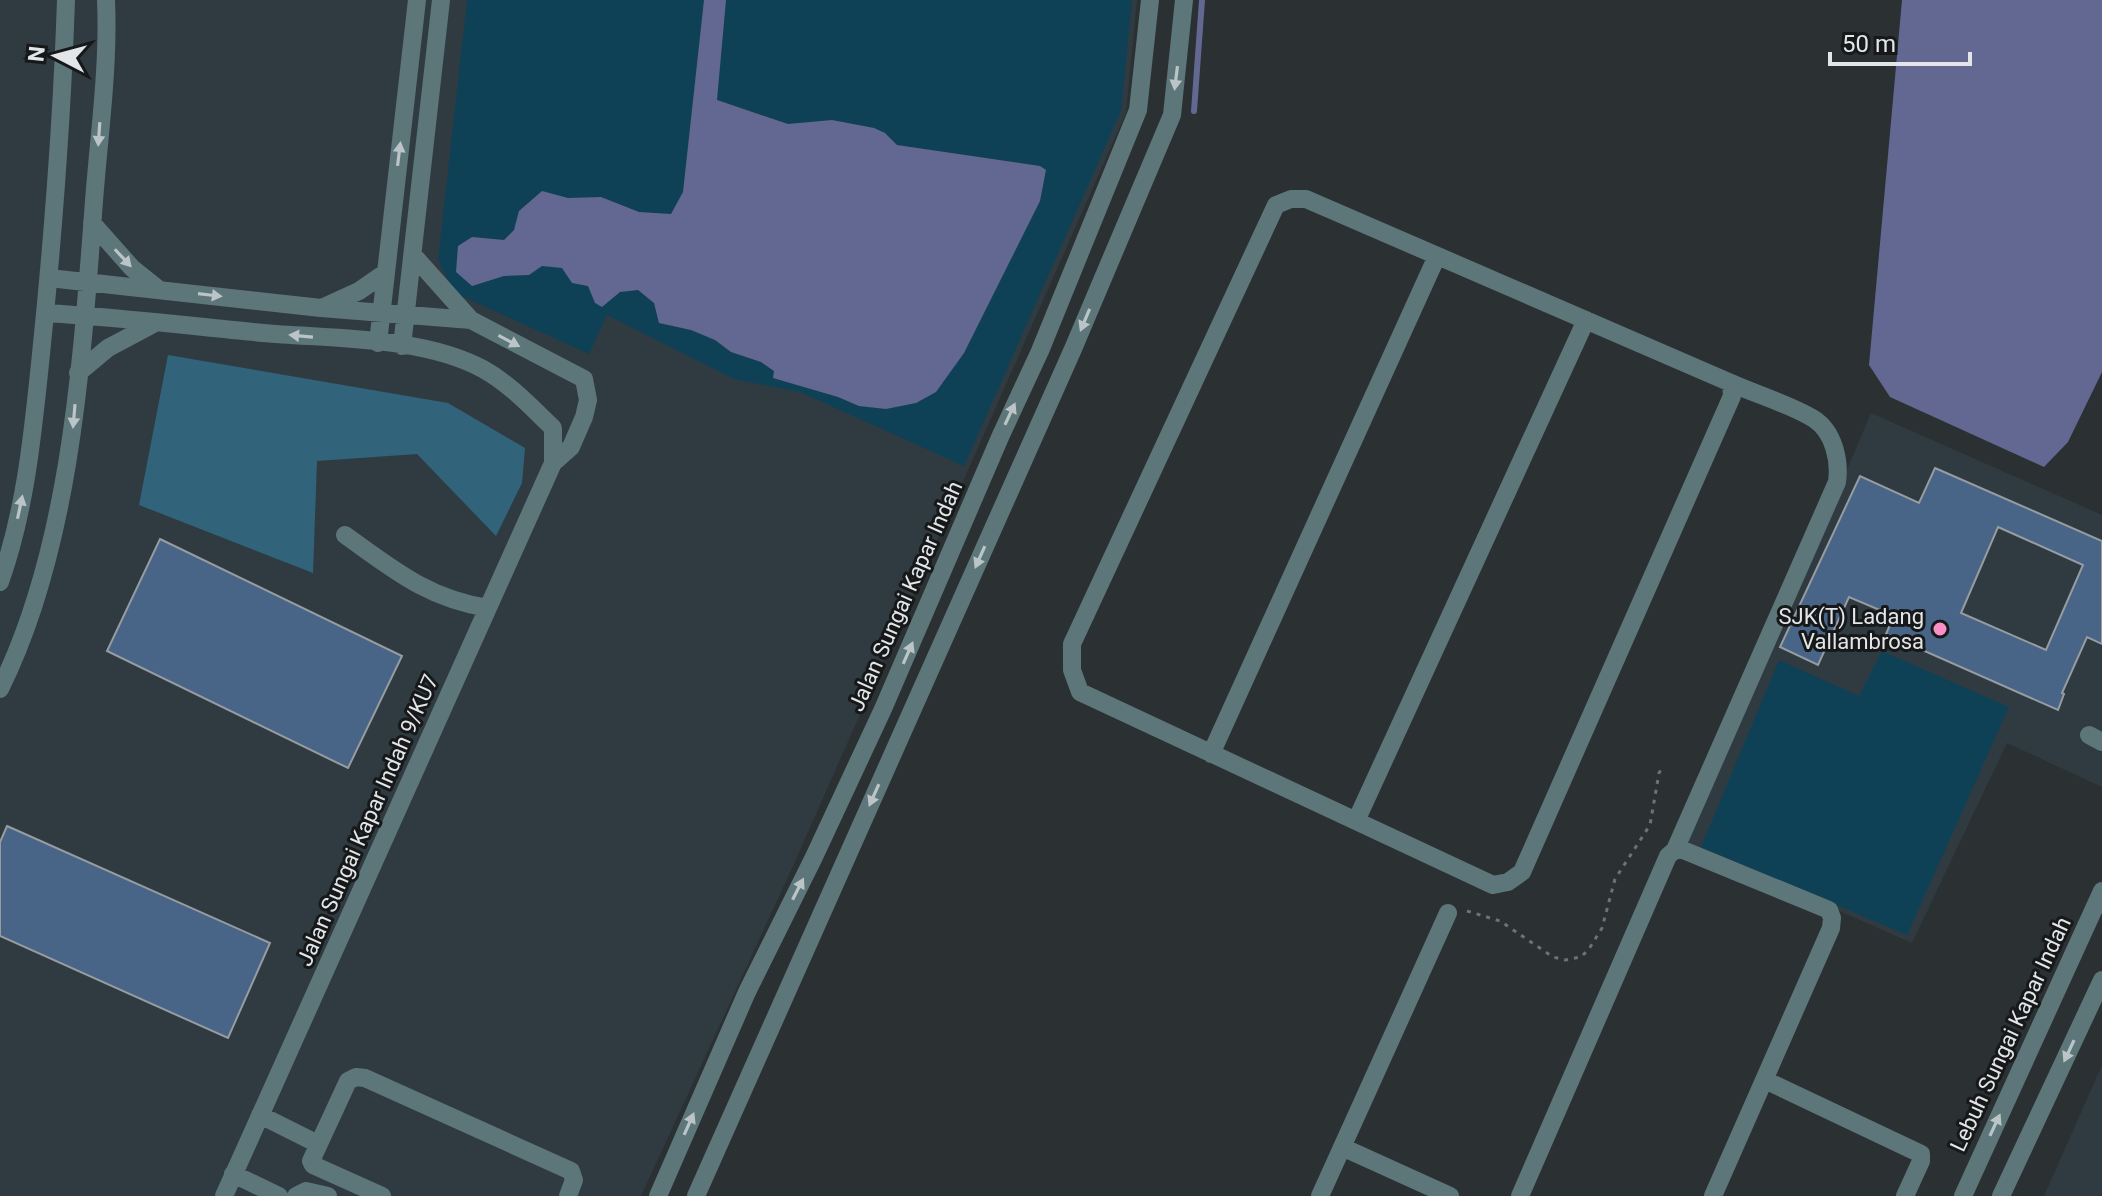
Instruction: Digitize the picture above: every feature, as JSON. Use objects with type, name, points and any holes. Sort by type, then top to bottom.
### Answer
[{"type":"street","points":[[0,582],[9,557],[30,460],[49,278],[66,0]]},
{"type":"street","points":[[0,689],[14,661],[49,553],[71,443],[92,223],[106,0]]},
{"type":"street","points":[[378,343],[417,0]]},
{"type":"street","points":[[402,346],[441,0]]},
{"type":"street","name":"Jalan Sungai Kapar Indah","points":[[658,1196],[747,992],[903,665],[1040,351],[1138,110],[1150,0]]},
{"type":"street","points":[[696,1196],[1073,349],[1172,115],[1184,0]]},
{"type":"street","points":[[1520,1196],[1668,856],[1675,850],[1837,482],[1838,456],[1816,420],[1731,383],[1586,320],[1306,199],[1291,199],[1276,205],[1072,644],[1072,670],[1080,692],[1493,885],[1508,882],[1522,872],[1732,396],[1731,383]]},
{"type":"street","points":[[92,223],[132,268],[158,289]]},
{"type":"street","points":[[414,246],[471,320]]},
{"type":"street","points":[[1211,754],[1437,256]]},
{"type":"street","points":[[321,308],[359,291],[386,266]]},
{"type":"street","points":[[49,278],[321,308],[471,320]]},
{"type":"street","points":[[45,313],[378,343],[446,355],[483,369],[516,392],[553,428],[553,463]]},
{"type":"street","name":"Jalan Sungai Kapar Indah 9/KU7","points":[[224,1196],[477,606],[553,463],[571,447],[584,417],[588,400],[584,379],[471,320]]},
{"type":"street","points":[[1356,821],[1586,320]]},
{"type":"street","points":[[78,373],[108,348],[155,323]]},
{"type":"street","points":[[345,535],[427,591],[477,606]]},
{"type":"street","points":[[1675,850],[1683,850],[1829,910],[1832,918],[1831,928],[1713,1196]]},
{"type":"street","name":"Lebuh Sungai Kapar Indah","points":[[1963,1196],[2102,891]]},
{"type":"street","points":[[1320,1196],[1456,912]]},
{"type":"street","points":[[2001,1196],[2102,980]]},
{"type":"street","points":[[382,1196],[313,1165],[311,1157],[348,1081],[356,1077],[365,1078],[571,1171],[574,1180],[568,1196]]},
{"type":"street","points":[[1765,1080],[1915,1148],[1921,1154],[1921,1161],[1905,1196]]},
{"type":"street","points":[[260,1115],[318,1144]]},
{"type":"street","points":[[1342,1147],[1450,1196]]},
{"type":"street","points":[[233,1174],[279,1196]]},
{"type":"street","points":[[296,1196],[306,1191],[328,1196]]},
{"type":"path","points":[[1456,912],[1500,921],[1553,957],[1565,960],[1581,957],[1602,928],[1615,879],[1650,825],[1659,773],[1663,766]]},
{"type":"shaded area","points":[[0,0],[1137,0],[1126,113],[793,866],[641,1196],[0,1196]]},
{"type":"shaded area","points":[[467,0],[704,0],[683,192],[671,214],[639,212],[601,197],[568,198],[542,191],[519,211],[514,230],[504,240],[472,237],[472,286],[504,276],[529,275],[542,266],[562,268],[572,283],[588,286],[595,302],[620,292],[638,290],[654,303],[659,323],[691,330],[715,340],[731,352],[761,362],[774,371],[773,378],[859,406],[964,353],[1040,201],[1046,170],[1040,166],[897,145],[885,133],[874,128],[832,120],[788,124],[716,99],[726,0],[1132,0],[1121,111],[964,466],[800,392],[734,379],[607,315],[589,354],[455,293],[438,260]]},
{"type":"shaded area","points":[[704,0],[726,0],[717,100],[788,124],[832,120],[874,128],[885,133],[897,145],[1040,166],[1046,170],[1040,201],[964,353],[936,392],[916,403],[886,409],[859,406],[773,378],[774,371],[761,362],[731,352],[715,340],[691,330],[659,323],[654,303],[638,290],[620,292],[602,307],[595,303],[588,286],[572,283],[562,268],[542,266],[529,275],[504,276],[472,286],[456,272],[458,246],[472,237],[504,240],[514,230],[519,211],[542,191],[568,198],[601,197],[639,212],[671,214],[683,192]]},
{"type":"shaded area","points":[[1902,0],[2102,0],[2102,372],[2068,442],[2044,467],[1890,397],[1869,365]]},
{"type":"shaded area","points":[[168,355],[448,403],[525,448],[522,483],[496,536],[417,454],[317,461],[313,573],[139,505]]},
{"type":"shaded area","name":"SJK(T) Ladang Vallambrosa","points":[[1871,413],[2102,515],[2102,787],[2007,743],[1912,943],[1687,844]]},
{"type":"shaded area","points":[[1882,651],[2009,707],[1907,935],[1701,847],[1779,660],[1859,696]]},
{"type":"shaded area","points":[[2102,1065],[2102,1196],[2044,1196]]},
{"type":"building","points":[[1935,468],[2102,541],[2102,644],[2087,637],[2062,693],[2058,710],[1886,634],[1894,616],[1849,597],[1818,665],[1780,647],[1860,476],[1919,503]],"holes":[[[1998,527],[2083,565],[2046,650],[1961,613]]]},
{"type":"building","points":[[160,539],[402,656],[348,768],[107,651]]},
{"type":"building","points":[[7,826],[270,943],[228,1038],[0,936],[0,842]]},
{"type":"waterway","points":[[1194,111],[1202,0]]},
{"type":"place","name":"SJK(T) Ladang Vallambrosa","points":[[1940,629]]}]
